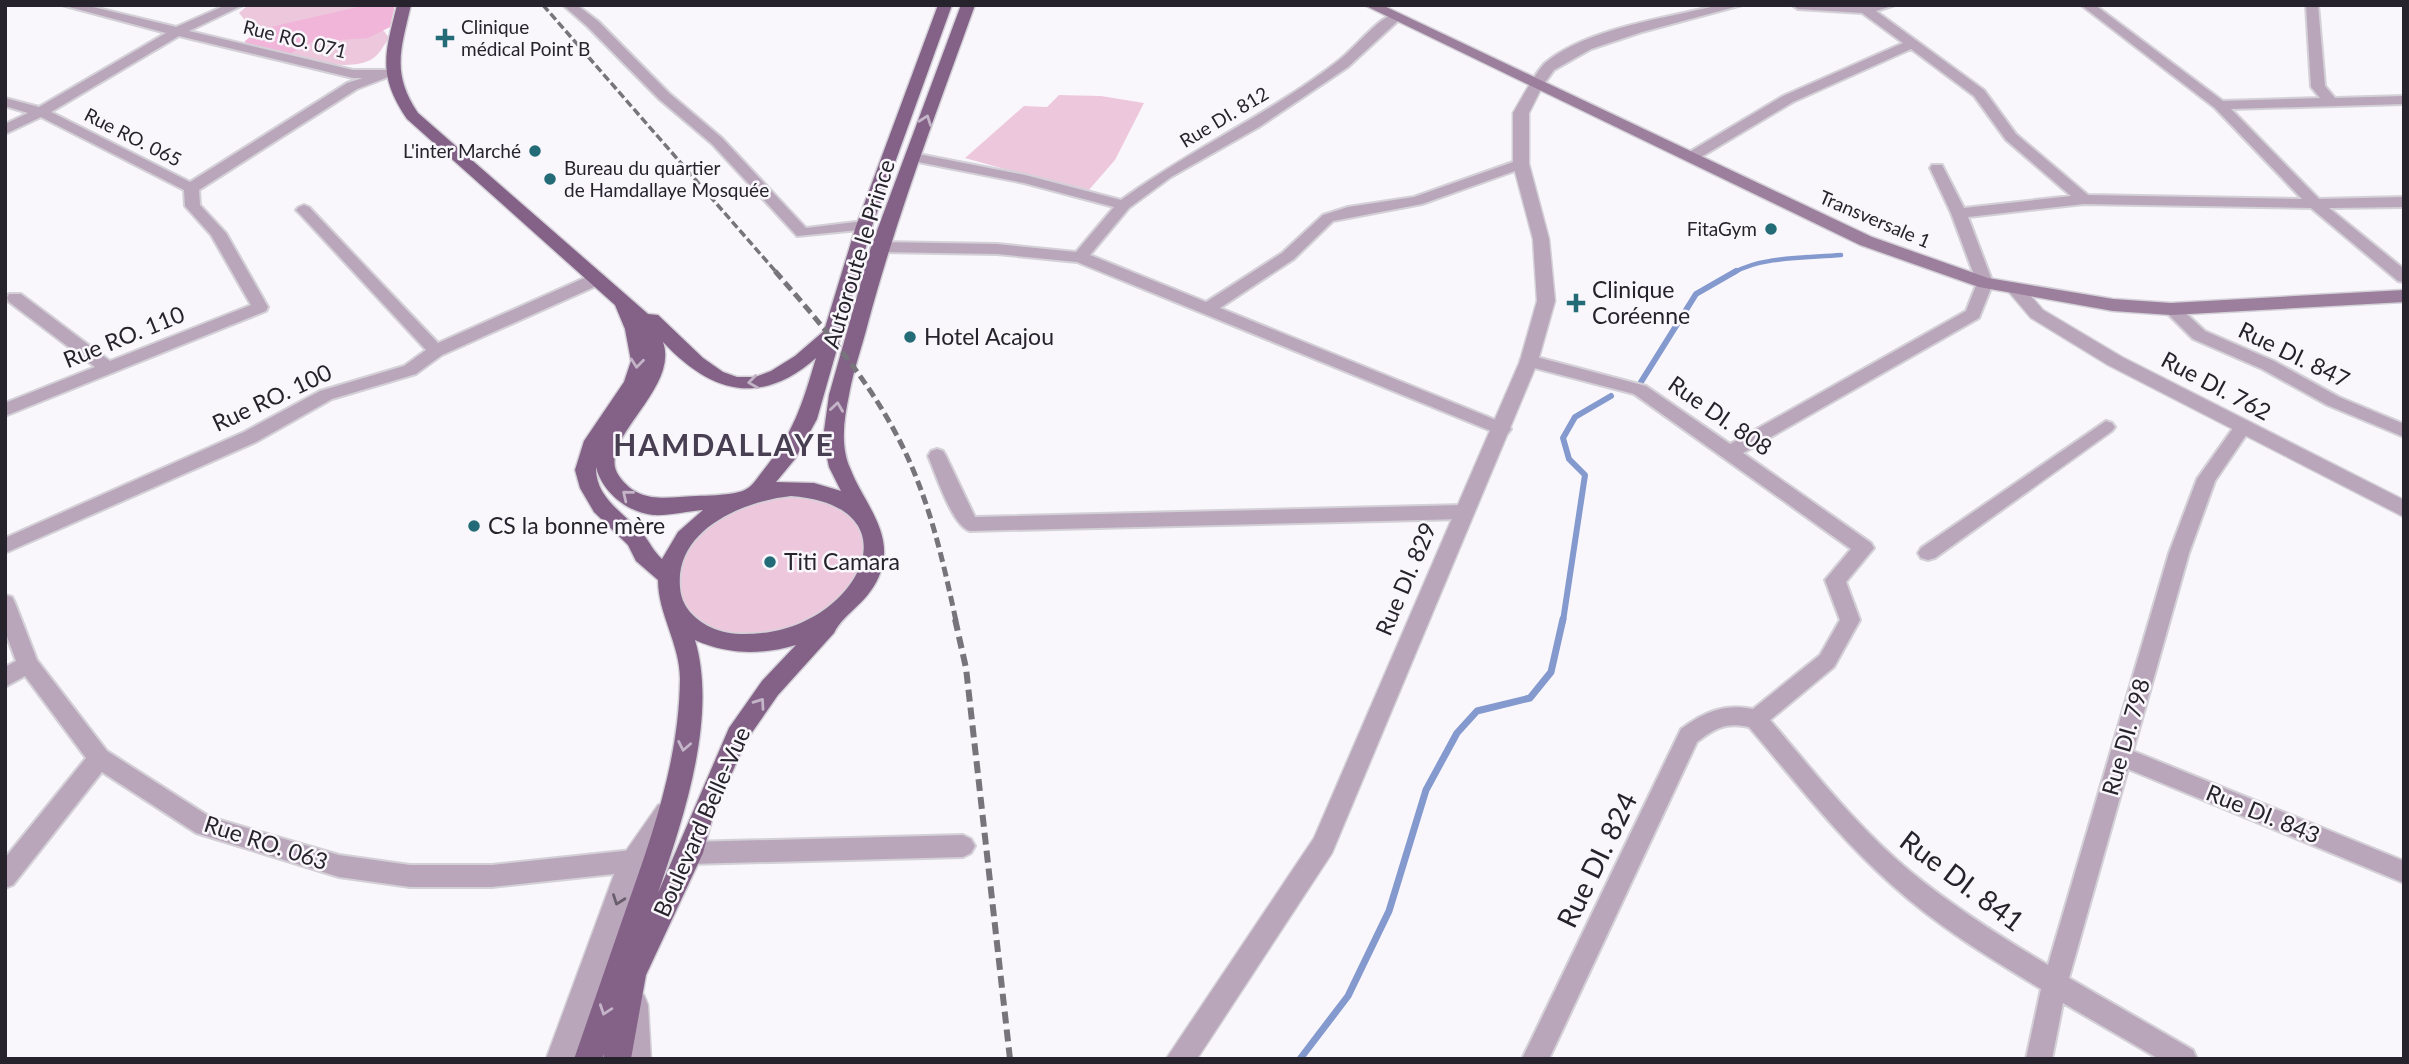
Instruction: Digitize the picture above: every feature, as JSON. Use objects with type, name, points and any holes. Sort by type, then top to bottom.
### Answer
[{"type":"main road","points":[[404,5],[390,74],[398,97],[412,116],[648,324],[657,351],[650,383],[611,439],[605,463],[609,479],[633,501],[653,507],[748,496],[788,488],[819,491],[846,501],[865,517],[875,540],[873,565],[860,591],[837,615],[802,634],[763,644],[724,642],[693,629],[673,607],[668,592],[668,576],[673,557],[684,539],[699,523],[748,496]]},
{"type":"main road","name":"Autoroute le Prince","points":[[748,496],[788,454],[807,419],[864,226],[946,5]]},
{"type":"main road","name":"Autoroute le Prince","points":[[865,517],[839,467],[833,438],[839,395],[880,247],[968,5]]},
{"type":"main road","name":"Transversale 1","points":[[1371,5],[1866,241],[1985,284],[2113,305],[2171,309],[2404,296]]},
{"type":"main road","points":[[619,299],[652,319],[703,370],[725,382],[743,384],[774,378],[791,370],[830,335]]},
{"type":"main road","points":[[619,299],[634,329],[640,361],[633,383],[594,441],[585,470],[590,488],[601,507],[636,540],[644,555],[668,576]]},
{"type":"main road","name":"Boulevard Belle-Vue","points":[[588,1059],[676,800],[689,724],[691,671],[673,607]]},
{"type":"main road","name":"Boulevard Belle-Vue","points":[[617,1059],[633,974],[690,853],[701,816],[737,736],[770,688],[837,615]]},
{"type":"street","name":"Rue RO. 071","points":[[68,5],[353,74],[390,74]]},
{"type":"street","points":[[5,130],[41,112],[180,30],[237,5]]},
{"type":"street","points":[[569,5],[593,24],[664,96],[717,141],[802,233],[864,226]]},
{"type":"street","points":[[1536,85],[1548,67],[1586,47],[1642,29],[1736,5]]},
{"type":"street","points":[[1798,5],[1865,9],[1889,5]]},
{"type":"street","points":[[2087,5],[2220,105],[2315,204],[2404,277]]},
{"type":"street","points":[[2312,5],[2318,87],[2331,102]]},
{"type":"street","points":[[1865,9],[1979,93],[2011,136],[2084,199]]},
{"type":"street","name":"Rue DI. 812","points":[[1080,257],[1124,205],[1166,174],[1254,124],[1343,64],[1395,17]]},
{"type":"street","points":[[1691,157],[1788,99],[1913,43]]},
{"type":"street","points":[[191,188],[352,86],[390,74]]},
{"type":"street","name":"Rue DI. 829","points":[[1180,1059],[1323,845],[1529,361],[1546,301],[1541,239],[1521,164],[1521,113],[1536,85]]},
{"type":"street","points":[[2220,105],[2404,100]]},
{"type":"street","name":"Rue RO. 065","points":[[5,102],[41,112],[191,188],[193,206],[218,233],[260,307]]},
{"type":"street","points":[[913,157],[1025,179],[1124,205]]},
{"type":"street","points":[[1205,310],[1288,256],[1328,218],[1417,201],[1521,164]]},
{"type":"street","points":[[1731,452],[1973,314],[1985,284],[1959,213],[1937,168]]},
{"type":"street","points":[[1959,213],[2084,199],[2315,204],[2404,202]]},
{"type":"street","points":[[304,209],[436,351]]},
{"type":"street","points":[[880,247],[997,249],[1080,257],[1502,429]]},
{"type":"street","name":"Rue RO. 100","points":[[5,545],[250,437],[326,396],[410,370],[436,351],[597,279]]},
{"type":"street","name":"Rue DI. 762","points":[[2017,291],[2037,314],[2115,361],[2404,509]]},
{"type":"street","points":[[15,298],[108,369]]},
{"type":"street","name":"Rue RO. 110","points":[[5,410],[260,307]]},
{"type":"street","name":"Rue DI. 847","points":[[2171,309],[2199,335],[2268,365],[2333,401],[2404,431]]},
{"type":"street","name":"Rue DI. 808","points":[[1529,361],[1640,390],[1864,548],[1835,580],[1850,620],[1827,661],[1746,717]]},
{"type":"street","points":[[1928,553],[2106,427]]},
{"type":"street","name":"Rue DI. 798","points":[[2039,1059],[2055,983],[2179,553],[2206,479],[2242,428]]},
{"type":"street","points":[[937,456],[962,514],[970,524],[1463,512]]},
{"type":"street","name":"Rue RO. 063","points":[[5,603],[28,664],[99,758],[204,826],[339,866],[410,876],[492,876],[632,861]]},
{"type":"street","points":[[5,678],[28,664]]},
{"type":"street","name":"Rue DI. 824","points":[[1535,1059],[1689,736],[1714,717],[1746,717]]},
{"type":"street","name":"Rue DI. 841","points":[[1746,717],[1864,844],[1926,899],[2055,983],[2184,1059]]},
{"type":"street","name":"Rue DI. 843","points":[[2122,756],[2404,872]]},
{"type":"street","points":[[5,877],[99,758]]},
{"type":"street","name":"Boulevard Belle-Vue","points":[[560,1059],[632,861],[676,800]]},
{"type":"street","points":[[690,853],[963,846]]},
{"type":"street","name":"Boulevard Belle-Vue","points":[[633,974],[637,1059]]},
{"type":"shaded area","points":[[248,5],[388,5],[376,27],[384,31],[389,38],[375,57],[360,64],[329,64],[311,60],[251,40],[248,24],[239,13]]},
{"type":"shaded area","points":[[366,5],[395,5],[390,27],[368,38],[312,42],[288,55],[246,49],[245,41],[258,30]]},
{"type":"shaded area","points":[[1059,95],[1101,96],[1144,103],[1115,160],[1087,192],[965,158],[1024,106],[1047,107]]},
{"type":"shaded area","points":[[806,493],[854,515],[868,546],[849,595],[792,630],[741,636],[711,629],[688,613],[681,602],[678,565],[702,528],[743,502]]},
{"type":"waterway","points":[[1733,273],[1757,263],[1841,255]]},
{"type":"waterway","points":[[1641,382],[1696,294],[1736,271]]},
{"type":"waterway","points":[[1563,621],[1585,475],[1569,459],[1563,438],[1575,417],[1611,396]]},
{"type":"waterway","points":[[1300,1059],[1348,996],[1389,911],[1426,790],[1457,733],[1477,711],[1530,698],[1551,672],[1563,619]]},
{"type":"railway","points":[[543,5],[777,273]]},
{"type":"railway","points":[[775,271],[853,366],[887,417],[901,444],[921,490],[933,527],[956,621]]},
{"type":"railway","points":[[955,619],[966,668],[1010,1059]]},
{"type":"place","name":"Clinique médical Point B","points":[[445,38]]},
{"type":"place","name":"L'inter Marché","points":[[535,151]]},
{"type":"place","name":"Bureau du quartier de Hamdallaye Mosquée","points":[[550,179]]},
{"type":"place","name":"FitaGym","points":[[1771,229]]},
{"type":"place","name":"Clinique Coréenne","points":[[1576,303]]},
{"type":"place","name":"Hotel Acajou","points":[[910,337]]},
{"type":"place","name":"CS la bonne mère","points":[[474,526]]},
{"type":"place","name":"Titi Camara","points":[[770,562]]},
{"type":"district","name":"HAMDALLAYE","points":[[724,446]]}]
